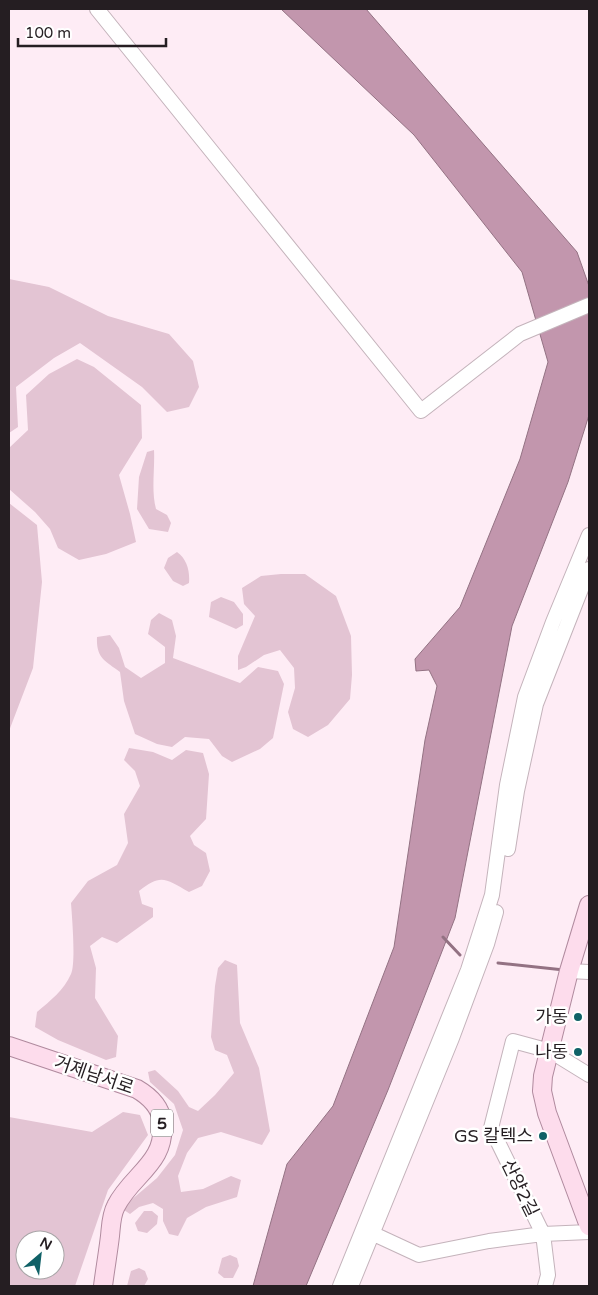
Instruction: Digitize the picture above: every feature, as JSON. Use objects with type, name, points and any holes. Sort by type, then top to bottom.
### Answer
[{"type":"main road","points":[[589,905],[569,971],[550,1051],[542,1076],[542,1091],[547,1113],[589,1226]]},
{"type":"main road","name":"거제남서로","points":[[9,1046],[137,1089],[148,1096],[157,1106],[162,1116],[162,1137],[156,1156],[122,1196],[115,1208],[103,1286]]},
{"type":"street","points":[[97,9],[421,411],[520,334],[589,305]]},
{"type":"street","points":[[351,1286],[367,1232],[468,970],[492,895],[507,785],[525,697],[553,622],[589,535]]},
{"type":"street","points":[[340,1286],[367,1232],[452,1038],[487,944],[500,898],[517,791],[536,704],[566,623],[589,569]]},
{"type":"street","points":[[569,971],[589,972]]},
{"type":"street","name":"산양2길","points":[[545,1286],[548,1275],[543,1234],[491,1128],[513,1041],[550,1051]]},
{"type":"street","points":[[550,1051],[589,1075]]},
{"type":"street","points":[[367,1232],[419,1255],[490,1241],[543,1234],[589,1232]]},
{"type":"shaded area","points":[[281,9],[366,9],[577,252],[589,286],[589,415],[568,482],[512,626],[455,918],[388,1090],[306,1286],[253,1286],[287,1164],[333,1106],[394,947],[425,740],[437,686],[429,670],[416,671],[415,659],[460,607],[520,459],[548,362],[522,272],[414,135]]},
{"type":"shaded area","points":[[9,279],[49,287],[108,316],[169,334],[193,361],[199,387],[189,407],[167,412],[142,387],[80,343],[54,358],[16,387],[18,427],[9,433]]},
{"type":"shaded area","points":[[77,359],[94,367],[141,405],[142,438],[119,475],[136,542],[106,554],[79,560],[58,548],[50,529],[35,512],[9,489],[9,448],[28,430],[26,395],[49,374]]},
{"type":"shaded area","points":[[154,450],[153,487],[156,509],[167,515],[171,523],[168,532],[149,529],[137,509],[139,477],[147,452]]},
{"type":"shaded area","points":[[9,503],[37,525],[42,582],[33,668],[9,731]]},
{"type":"shaded area","points":[[177,552],[183,558],[189,574],[189,583],[183,586],[173,581],[164,568],[168,558]]},
{"type":"shaded area","points":[[305,574],[336,596],[351,636],[352,675],[350,699],[328,725],[308,737],[293,729],[288,712],[295,688],[294,668],[280,650],[264,655],[238,670],[238,656],[255,616],[244,604],[242,588],[261,576]]},
{"type":"shaded area","points":[[221,597],[234,602],[243,614],[243,625],[236,629],[209,617],[211,602]]},
{"type":"shaded area","points":[[159,613],[172,620],[176,636],[173,658],[240,683],[258,667],[278,671],[284,684],[273,738],[260,749],[232,762],[222,756],[209,739],[185,737],[172,747],[157,744],[135,734],[124,701],[120,672],[102,658],[98,650],[97,637],[110,635],[119,648],[125,667],[141,678],[165,663],[165,647],[148,634],[151,620]]},
{"type":"shaded area","points":[[129,748],[153,752],[172,760],[186,750],[203,753],[209,774],[206,819],[190,836],[194,845],[206,853],[210,871],[202,886],[189,892],[164,880],[158,880],[147,885],[139,891],[142,904],[153,908],[153,917],[117,943],[102,937],[90,946],[96,968],[95,998],[118,1036],[116,1057],[106,1060],[58,1040],[35,1027],[37,1012],[61,990],[71,974],[73,929],[71,903],[88,881],[117,865],[128,843],[124,814],[140,786],[135,771],[124,760]]},
{"type":"shaded area","points":[[225,960],[237,965],[240,1023],[259,1068],[270,1131],[262,1145],[221,1132],[198,1138],[187,1153],[178,1176],[181,1192],[203,1189],[231,1176],[241,1180],[237,1197],[206,1207],[187,1218],[178,1236],[169,1234],[163,1221],[163,1209],[153,1203],[139,1207],[130,1214],[124,1210],[130,1201],[157,1178],[175,1155],[183,1130],[174,1104],[150,1082],[148,1072],[155,1070],[178,1091],[189,1107],[198,1111],[234,1073],[227,1055],[215,1050],[211,1037],[218,968]]},
{"type":"shaded area","points":[[123,1112],[140,1115],[148,1135],[108,1190],[75,1286],[9,1286],[9,1117],[92,1132]]},
{"type":"shaded area","points":[[144,1211],[152,1211],[158,1216],[157,1224],[147,1233],[138,1231],[135,1223]]},
{"type":"shaded area","points":[[230,1255],[237,1258],[239,1266],[233,1278],[224,1278],[218,1273],[222,1258]]},
{"type":"shaded area","points":[[139,1268],[145,1271],[148,1279],[144,1286],[127,1286],[131,1271]]},
{"type":"waterway","points":[[443,937],[460,955]]},
{"type":"waterway","points":[[498,963],[564,970]]},
{"type":"place","name":"가동","points":[[578,1017]]},
{"type":"place","name":"나동","points":[[578,1052]]},
{"type":"place","name":"GS 칼텍스","points":[[543,1136]]}]
